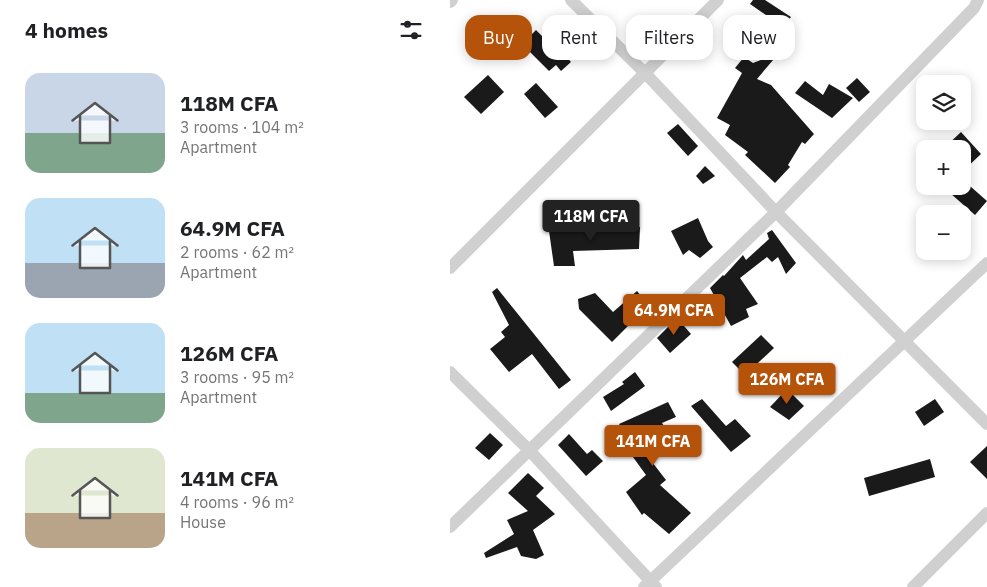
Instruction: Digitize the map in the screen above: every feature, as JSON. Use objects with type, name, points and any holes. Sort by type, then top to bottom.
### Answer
[{"type":"street","points":[[571,0],[646,74],[776,212],[987,424]]},
{"type":"street","points":[[450,268],[718,0]]},
{"type":"street","points":[[450,527],[776,212],[974,8],[978,0]]},
{"type":"street","points":[[450,372],[529,450],[650,585],[987,263]]},
{"type":"street","points":[[913,587],[987,513]]},
{"type":"building","points":[[753,0],[765,0],[788,15],[766,15],[750,4]]},
{"type":"building","points":[[536,30],[542,36],[542,60],[569,60],[571,62],[561,71],[556,65],[549,71],[532,54],[532,34]]},
{"type":"building","points":[[742,60],[748,60],[753,63],[761,60],[773,60],[757,79],[771,85],[814,134],[805,144],[802,142],[788,165],[790,167],[775,183],[745,155],[748,152],[725,135],[730,125],[717,118],[742,73],[735,68]]},
{"type":"building","points":[[488,75],[504,92],[481,114],[464,97]]},
{"type":"building","points":[[857,78],[870,92],[859,102],[846,88]]},
{"type":"building","points":[[805,81],[823,95],[829,84],[853,98],[832,118],[795,93]]},
{"type":"building","points":[[536,83],[558,107],[545,118],[524,94]]},
{"type":"building","points":[[678,124],[698,146],[688,156],[667,133]]},
{"type":"building","points":[[961,132],[968,140],[953,140]]},
{"type":"building","points":[[971,143],[981,154],[971,163]]},
{"type":"building","points":[[705,166],[715,176],[703,184],[696,176]]},
{"type":"building","points":[[971,187],[987,201],[975,215],[971,211],[971,205],[964,205],[952,195],[971,195]]},
{"type":"building","points":[[698,218],[708,241],[713,247],[700,258],[689,250],[683,255],[671,231]]},
{"type":"building","points":[[640,227],[639,249],[573,251],[575,266],[554,266],[549,231]]},
{"type":"building","points":[[772,230],[796,263],[786,274],[778,257],[772,262],[767,257],[740,278],[758,304],[746,309],[749,317],[731,326],[710,288],[743,255],[746,260],[769,239],[767,233]]},
{"type":"building","points":[[497,288],[571,380],[559,389],[532,354],[509,372],[490,349],[505,337],[501,332],[509,325],[492,292]]},
{"type":"building","points":[[637,291],[649,306],[626,324],[628,326],[612,342],[579,309],[578,299],[595,293],[613,312]]},
{"type":"building","points":[[677,318],[691,334],[670,353],[657,338]]},
{"type":"building","points":[[761,335],[774,348],[745,375],[732,362]]},
{"type":"building","points":[[635,372],[645,386],[611,411],[603,397],[624,384],[622,382]]},
{"type":"building","points":[[787,389],[804,406],[789,420],[770,407]]},
{"type":"building","points":[[702,399],[726,426],[735,419],[751,436],[731,452],[691,406]]},
{"type":"building","points":[[935,399],[944,412],[924,426],[915,412]]},
{"type":"building","points":[[668,402],[676,417],[662,423],[678,447],[649,458],[666,480],[660,485],[691,513],[669,534],[644,513],[642,515],[626,492],[646,475],[625,446],[631,444],[619,424]]},
{"type":"building","points":[[490,433],[503,445],[489,460],[475,448]]},
{"type":"building","points":[[569,434],[587,454],[592,450],[603,461],[586,476],[558,445]]},
{"type":"building","points":[[987,446],[987,479],[970,462]]},
{"type":"building","points":[[930,459],[935,477],[869,496],[864,478]]},
{"type":"building","points":[[528,473],[544,488],[536,496],[555,514],[533,530],[544,555],[536,559],[521,556],[517,547],[486,558],[484,553],[514,534],[507,520],[528,511],[508,493]]}]
